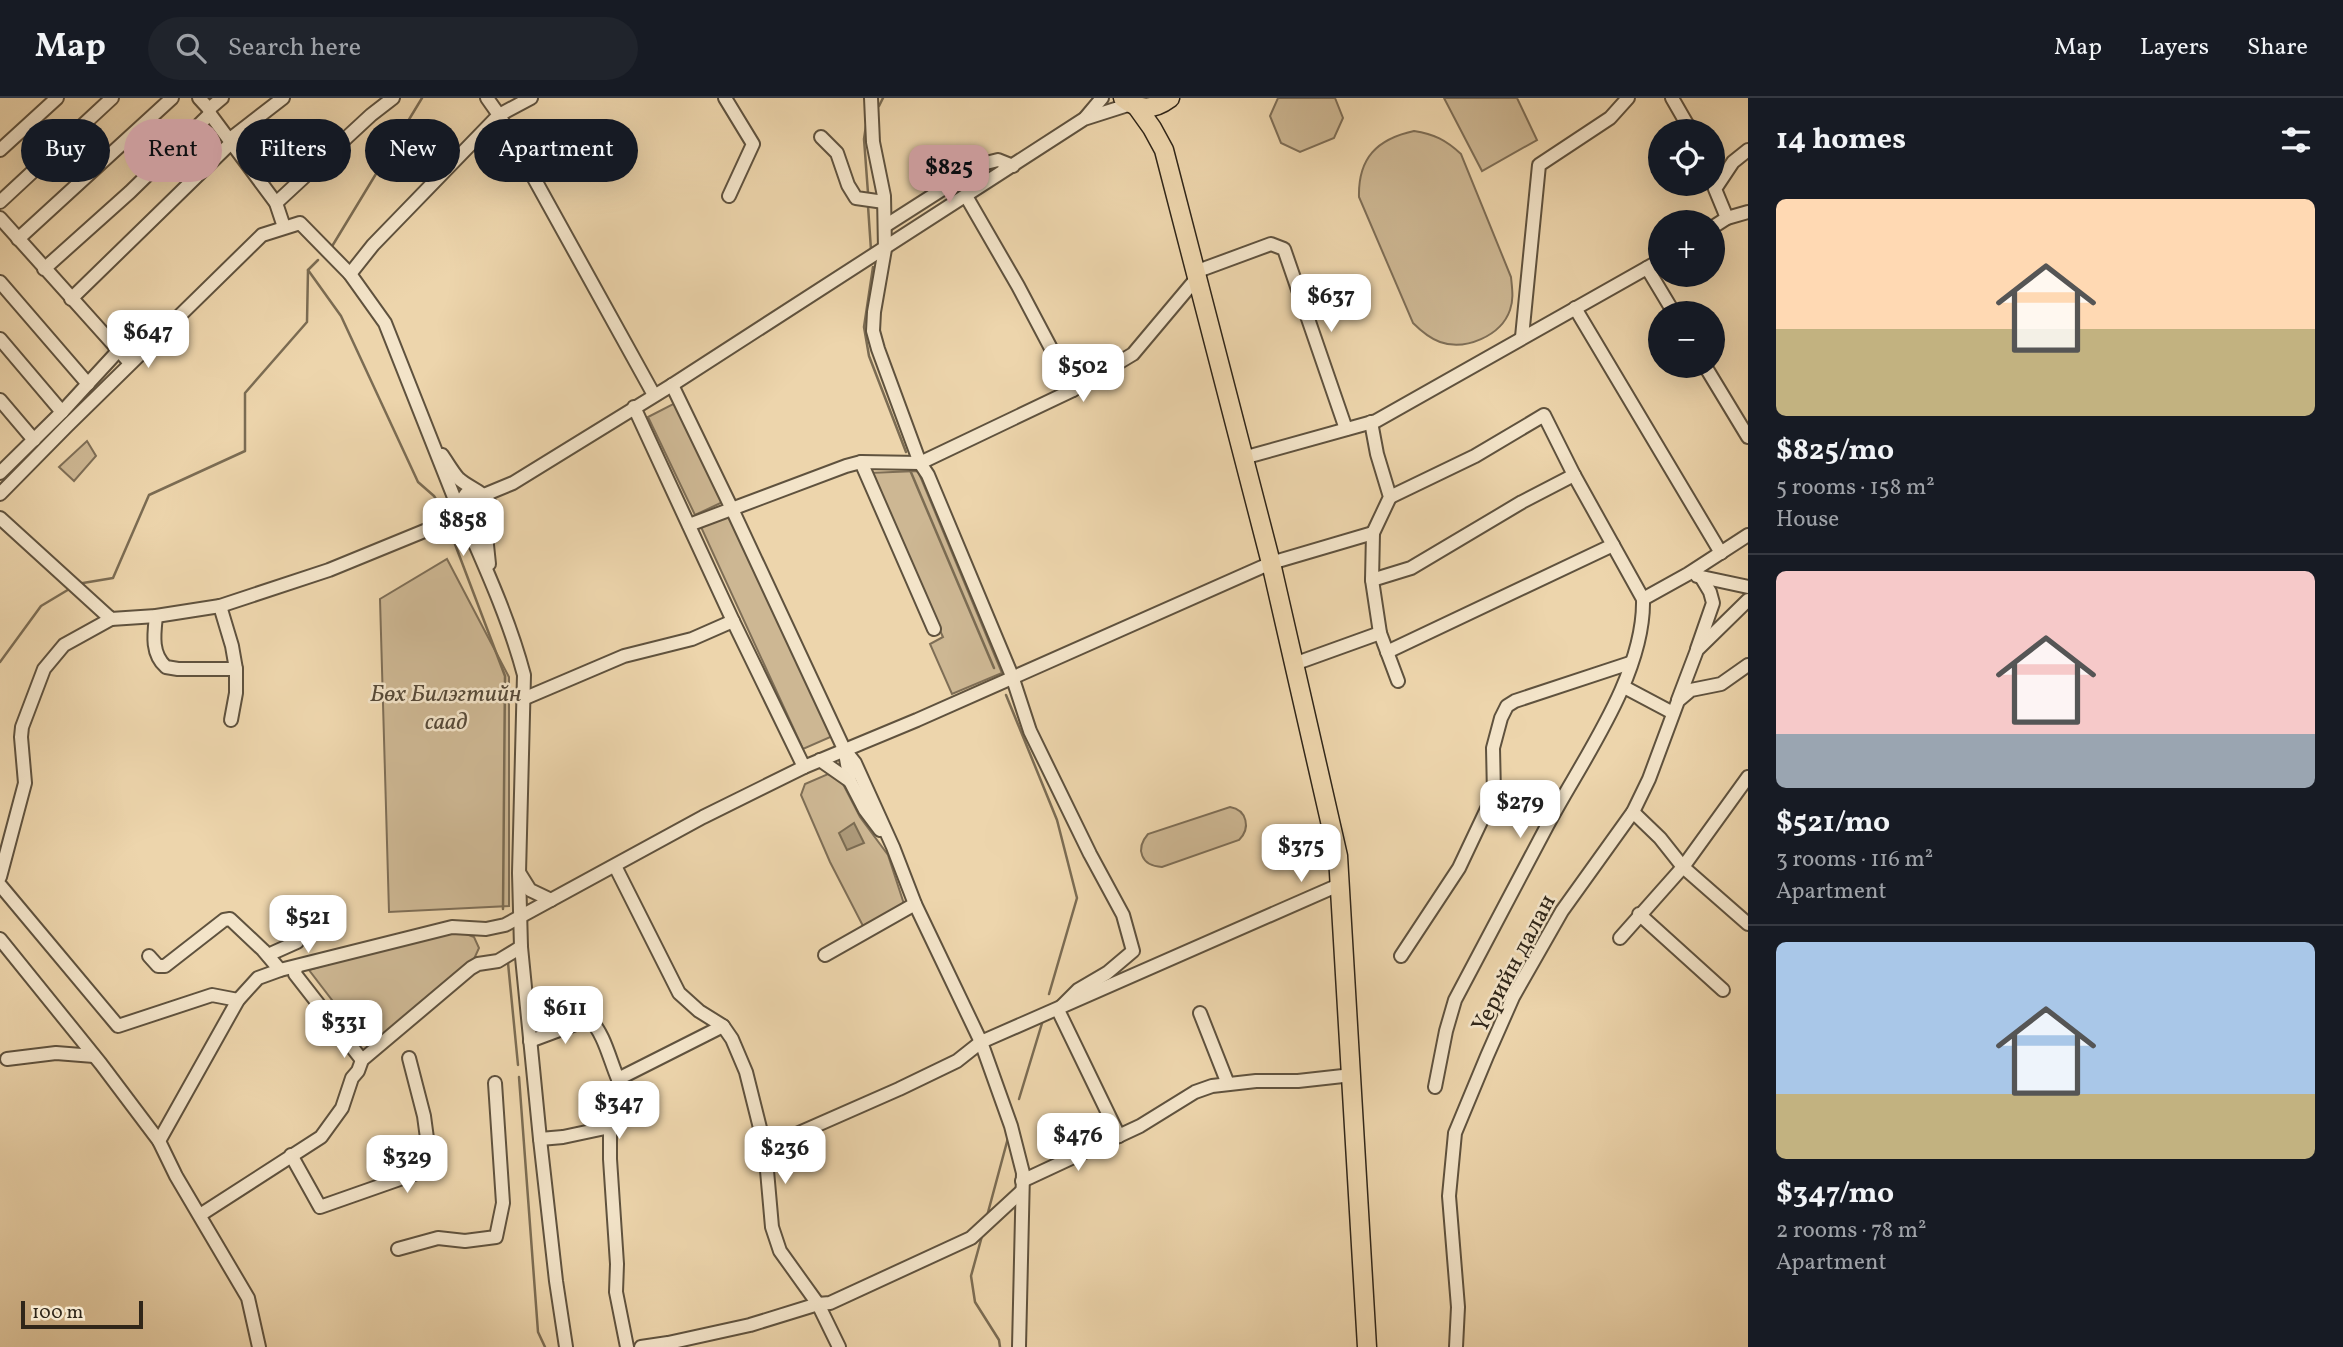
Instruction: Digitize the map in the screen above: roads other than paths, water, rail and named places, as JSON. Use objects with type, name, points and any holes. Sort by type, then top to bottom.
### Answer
[{"type":"highway","points":[[1130,103],[1148,108],[1159,106],[1169,99]]},
{"type":"highway","points":[[1164,150],[1169,99]]},
{"type":"highway","points":[[1130,103],[1152,128],[1164,150],[1271,562],[1338,856],[1367,1347]]},
{"type":"street","points":[[0,150],[57,98]]},
{"type":"street","points":[[0,202],[112,98]]},
{"type":"street","points":[[18,239],[172,98]]},
{"type":"street","points":[[198,98],[276,203],[284,228]]},
{"type":"street","points":[[44,269],[130,192],[222,98]]},
{"type":"street","points":[[71,299],[232,141],[283,98]]},
{"type":"street","points":[[276,203],[393,98]]},
{"type":"street","points":[[486,98],[499,115],[654,395]]},
{"type":"street","points":[[350,274],[373,245],[499,115],[531,98]]},
{"type":"street","points":[[725,98],[753,144],[729,196]]},
{"type":"street","points":[[871,98],[873,142],[884,202],[885,226],[885,249],[873,331],[920,463],[928,475],[1012,676],[1030,732],[1123,915],[1133,951],[1107,973],[1078,990],[1058,1010]]},
{"type":"street","points":[[1084,119],[1102,98]]},
{"type":"street","points":[[1522,337],[1539,165],[1610,118],[1628,98]]},
{"type":"street","points":[[1672,98],[1684,119]]},
{"type":"street","points":[[462,516],[461,498],[472,492],[481,493],[513,483],[672,385],[1084,119],[1130,103]]},
{"type":"street","points":[[821,137],[837,153],[848,185],[856,198],[884,202]]},
{"type":"street","points":[[1725,168],[1748,150]]},
{"type":"street","points":[[885,226],[982,164],[998,160],[1013,166]]},
{"type":"street","points":[[966,196],[1073,390]]},
{"type":"street","points":[[1718,196],[1727,218],[1748,212]]},
{"type":"street","points":[[0,218],[130,363]]},
{"type":"street","points":[[0,494],[262,235],[300,223],[350,274],[385,323],[462,516],[492,581],[524,675],[519,873],[522,947],[540,1139],[566,1347]]},
{"type":"street","points":[[689,525],[862,462],[920,463],[1073,390],[1133,354],[1196,275],[1271,244],[1284,249],[1346,429]]},
{"type":"street","points":[[1244,458],[1371,422],[1647,268],[1667,301]]},
{"type":"street","points":[[0,282],[88,384]]},
{"type":"street","points":[[1576,308],[1720,553]]},
{"type":"street","points":[[0,339],[62,412]]},
{"type":"street","points":[[0,473],[62,412],[118,351]]},
{"type":"street","points":[[1712,378],[1748,437]]},
{"type":"street","points":[[672,385],[733,509],[844,750],[850,781],[865,810],[893,847]]},
{"type":"street","points":[[0,400],[34,440]]},
{"type":"street","points":[[634,407],[804,767]]},
{"type":"street","points":[[1398,681],[1380,633],[1372,580],[1373,533],[1390,498],[1475,456],[1545,415],[1574,475],[1643,599],[1643,618],[1624,687],[1455,1000],[1435,1087]]},
{"type":"street","points":[[1371,422],[1390,498]]},
{"type":"street","points":[[434,444],[459,478],[481,493],[491,505],[485,526],[492,581]]},
{"type":"street","points":[[862,462],[934,629]]},
{"type":"street","points":[[1372,580],[1412,568],[1522,502],[1574,475]]},
{"type":"street","points":[[462,516],[477,524],[489,514],[513,483]]},
{"type":"street","points":[[0,877],[26,783],[22,727],[44,669],[64,645],[111,619],[156,616],[220,606],[329,570],[462,516]]},
{"type":"street","points":[[0,518],[111,619]]},
{"type":"street","points":[[159,1141],[238,1000],[258,978],[279,970],[452,927],[486,929],[505,925],[703,817],[804,767],[917,720],[1271,562],[1373,533]]},
{"type":"street","points":[[1643,599],[1695,575],[1720,553],[1748,535]]},
{"type":"street","points":[[1387,652],[1613,545]]},
{"type":"street","points":[[1695,575],[1748,587]]},
{"type":"street","name":"Үерийн далан","points":[[1456,1347],[1458,1307],[1449,1196],[1455,1133],[1513,997],[1562,911],[1633,812],[1650,779],[1713,603],[1710,592],[1695,575]]},
{"type":"street","points":[[1697,650],[1748,600]]},
{"type":"street","points":[[220,606],[236,669],[236,693],[231,720]]},
{"type":"street","points":[[156,616],[154,643],[160,662],[166,667],[236,669]]},
{"type":"street","points":[[523,699],[624,656],[692,639],[733,621]]},
{"type":"street","points":[[1294,664],[1380,633]]},
{"type":"street","points":[[1401,956],[1459,868],[1494,794],[1493,748],[1507,706],[1630,663]]},
{"type":"street","points":[[1624,687],[1675,707],[1691,690],[1721,684],[1748,664]]},
{"type":"street","points":[[844,750],[855,763],[915,904],[981,1042],[1011,1126],[1023,1173],[1019,1347]]},
{"type":"street","points":[[821,760],[850,781]]},
{"type":"street","points":[[1620,938],[1683,867],[1748,777]]},
{"type":"street","points":[[1633,812],[1660,838],[1683,867],[1748,924]]},
{"type":"street","points":[[615,866],[679,993],[699,1011],[723,1026],[732,1039],[746,1072],[765,1148],[772,1227],[780,1251],[818,1304],[839,1347]]},
{"type":"street","points":[[519,873],[530,890],[551,900]]},
{"type":"street","points":[[0,884],[118,1026],[212,995],[238,1000]]},
{"type":"street","points":[[765,1148],[957,1060],[981,1042],[1341,884]]},
{"type":"street","points":[[825,955],[915,904]]},
{"type":"street","points":[[1639,914],[1723,990]]},
{"type":"street","points":[[149,956],[158,966],[165,966],[224,920],[230,919],[268,955],[279,970]]},
{"type":"street","points":[[268,955],[297,942],[297,920]]},
{"type":"street","points":[[0,939],[159,1141],[176,1176],[248,1298],[259,1347]]},
{"type":"street","points":[[200,1215],[321,1137],[342,1108],[352,1078],[362,1060],[471,968],[478,964],[498,961],[522,947]]},
{"type":"street","points":[[296,967],[295,974],[362,1060]]},
{"type":"street","points":[[1058,1010],[1119,1136]]},
{"type":"street","points":[[1200,1013],[1228,1084]]},
{"type":"street","points":[[530,1041],[589,1019],[598,1032],[618,1079],[628,1111],[610,1127],[540,1139]]},
{"type":"street","points":[[618,1079],[723,1026]]},
{"type":"street","points":[[7,1059],[56,1053],[94,1056]]},
{"type":"street","points":[[291,1155],[320,1207],[431,1168],[424,1116],[409,1058]]},
{"type":"street","points":[[641,1347],[750,1325],[818,1304],[830,1303],[971,1238],[1022,1186],[1139,1126],[1195,1092],[1228,1084],[1352,1075]]},
{"type":"street","points":[[398,1249],[438,1238],[465,1241],[496,1237],[503,1203],[495,1083]]},
{"type":"street","points":[[610,1127],[616,1292],[627,1347]]},
{"type":"waterway","points":[[331,248],[422,98]]},
{"type":"waterway","points":[[879,106],[883,98]]},
{"type":"waterway","points":[[866,126],[864,139],[868,193]]},
{"type":"waterway","points":[[868,206],[871,250]]},
{"type":"waterway","points":[[318,260],[308,270],[341,316],[418,482],[434,496],[446,515]]},
{"type":"waterway","points":[[873,267],[864,327],[869,356],[906,452]]},
{"type":"waterway","points":[[77,584],[113,578],[149,495],[245,451],[245,393],[307,322],[308,270]]},
{"type":"waterway","points":[[910,470],[994,668]]},
{"type":"waterway","points":[[450,531],[505,676],[503,909]]},
{"type":"waterway","points":[[0,662],[41,606],[71,588]]},
{"type":"waterway","points":[[1006,695],[1057,820],[1077,898],[1049,994]]},
{"type":"waterway","points":[[508,963],[518,1065]]},
{"type":"waterway","points":[[1019,1099],[1043,1020]]},
{"type":"waterway","points":[[519,1077],[538,1332],[545,1347]]},
{"type":"waterway","points":[[987,1216],[1008,1138]]},
{"type":"waterway","points":[[982,1236],[971,1276],[975,1302],[999,1340],[1000,1347]]},
{"type":"park label","name":"Бөх Билэгтийн саад","points":[[446,707]]}]
